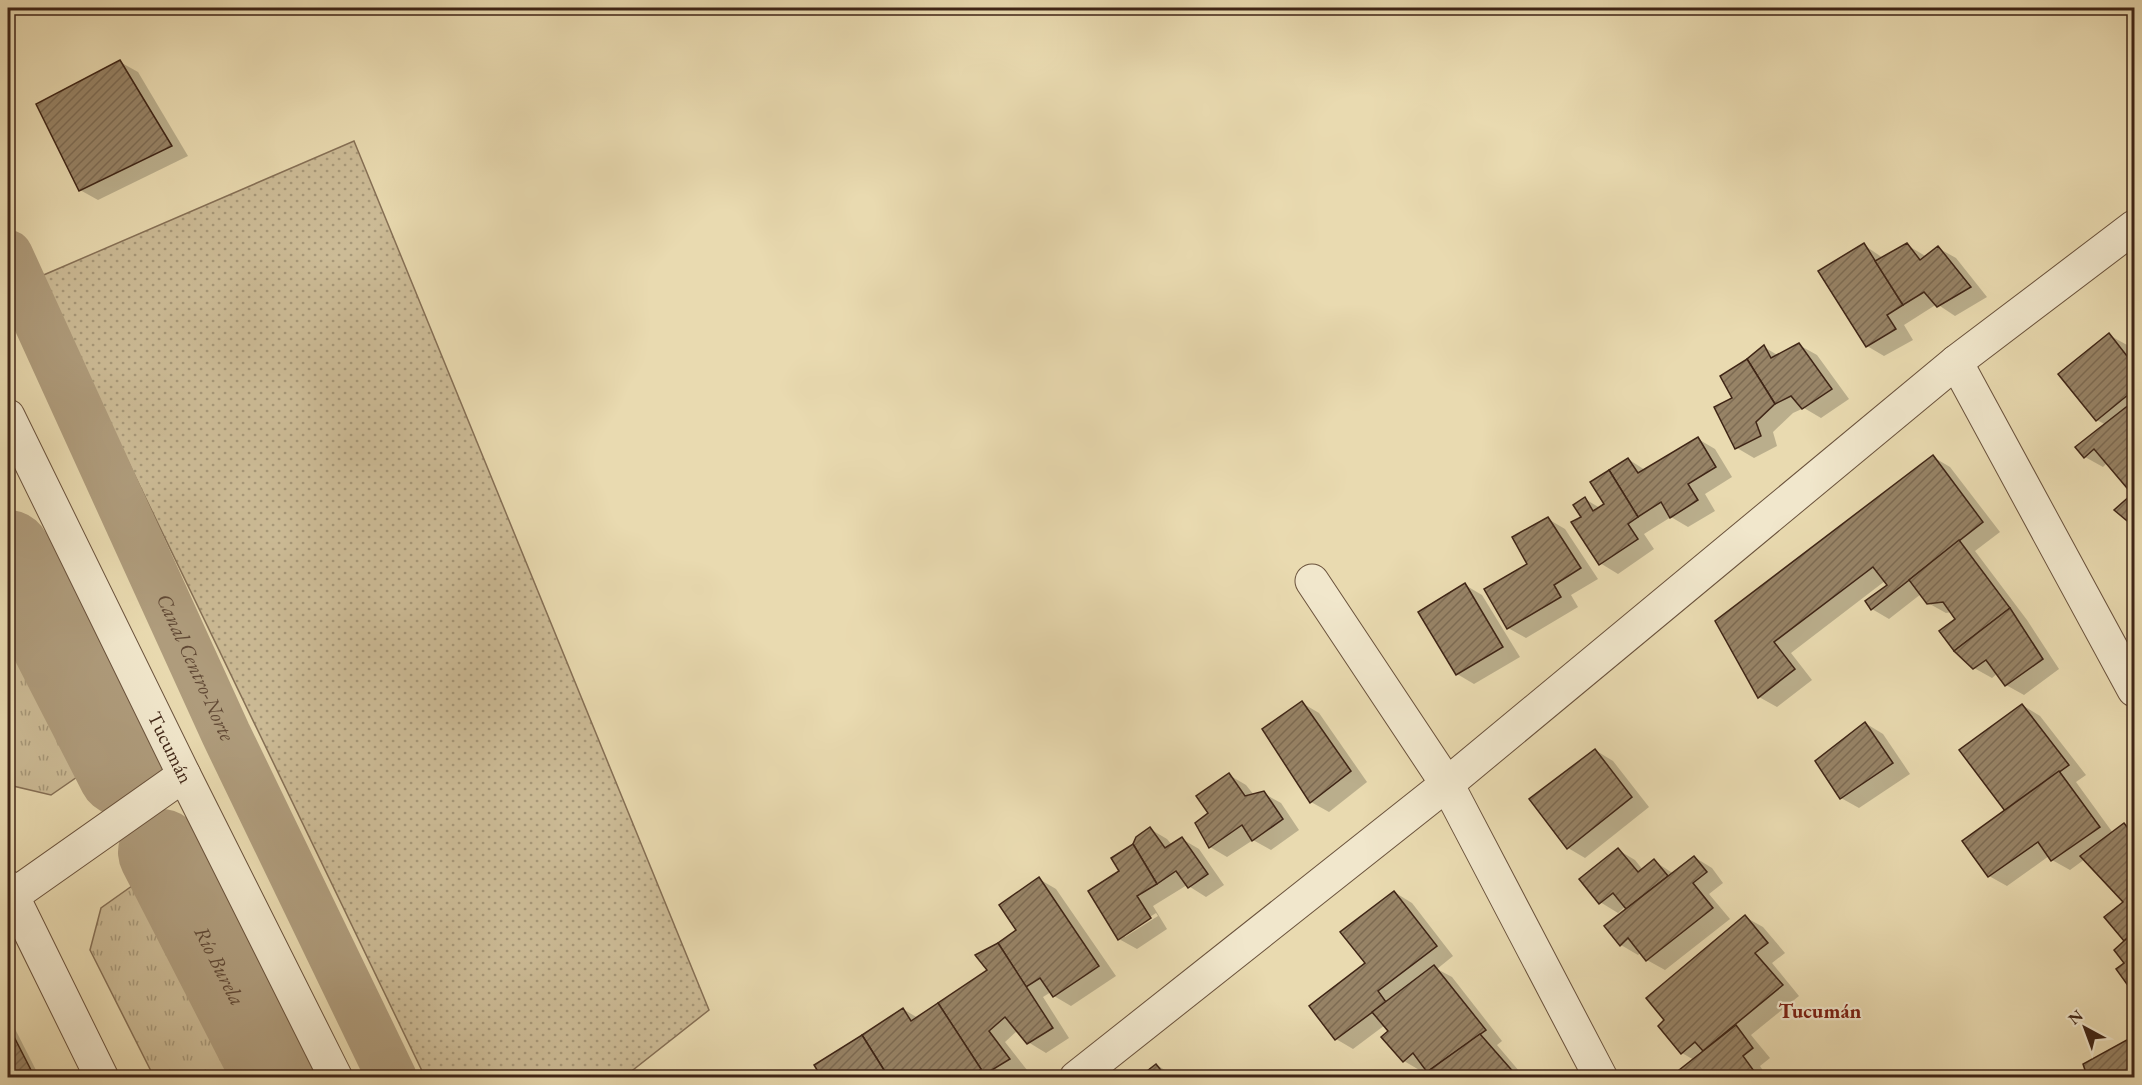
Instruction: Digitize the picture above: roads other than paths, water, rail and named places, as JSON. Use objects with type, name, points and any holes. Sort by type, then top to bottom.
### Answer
[{"type":"street","points":[[1076,1077],[1447,784],[1956,362],[2134,227]]},
{"type":"street","points":[[1956,362],[2134,690]]},
{"type":"street","name":"Tucumán","points":[[8,416],[183,775],[336,1077]]},
{"type":"street","points":[[1312,581],[1447,784],[1601,1077]]},
{"type":"street","points":[[102,1077],[9,894],[183,775]]},
{"type":"waterway","name":"Canal Centro-Norte","points":[[8,255],[226,734],[392,1078]]},
{"type":"waterway","name":"Río Burela","points":[[8,553],[121,773]]},
{"type":"waterway","name":"Río Burela","points":[[161,852],[277,1078]]},
{"type":"district","name":"Tucumán","points":[[1820,1011]]}]
